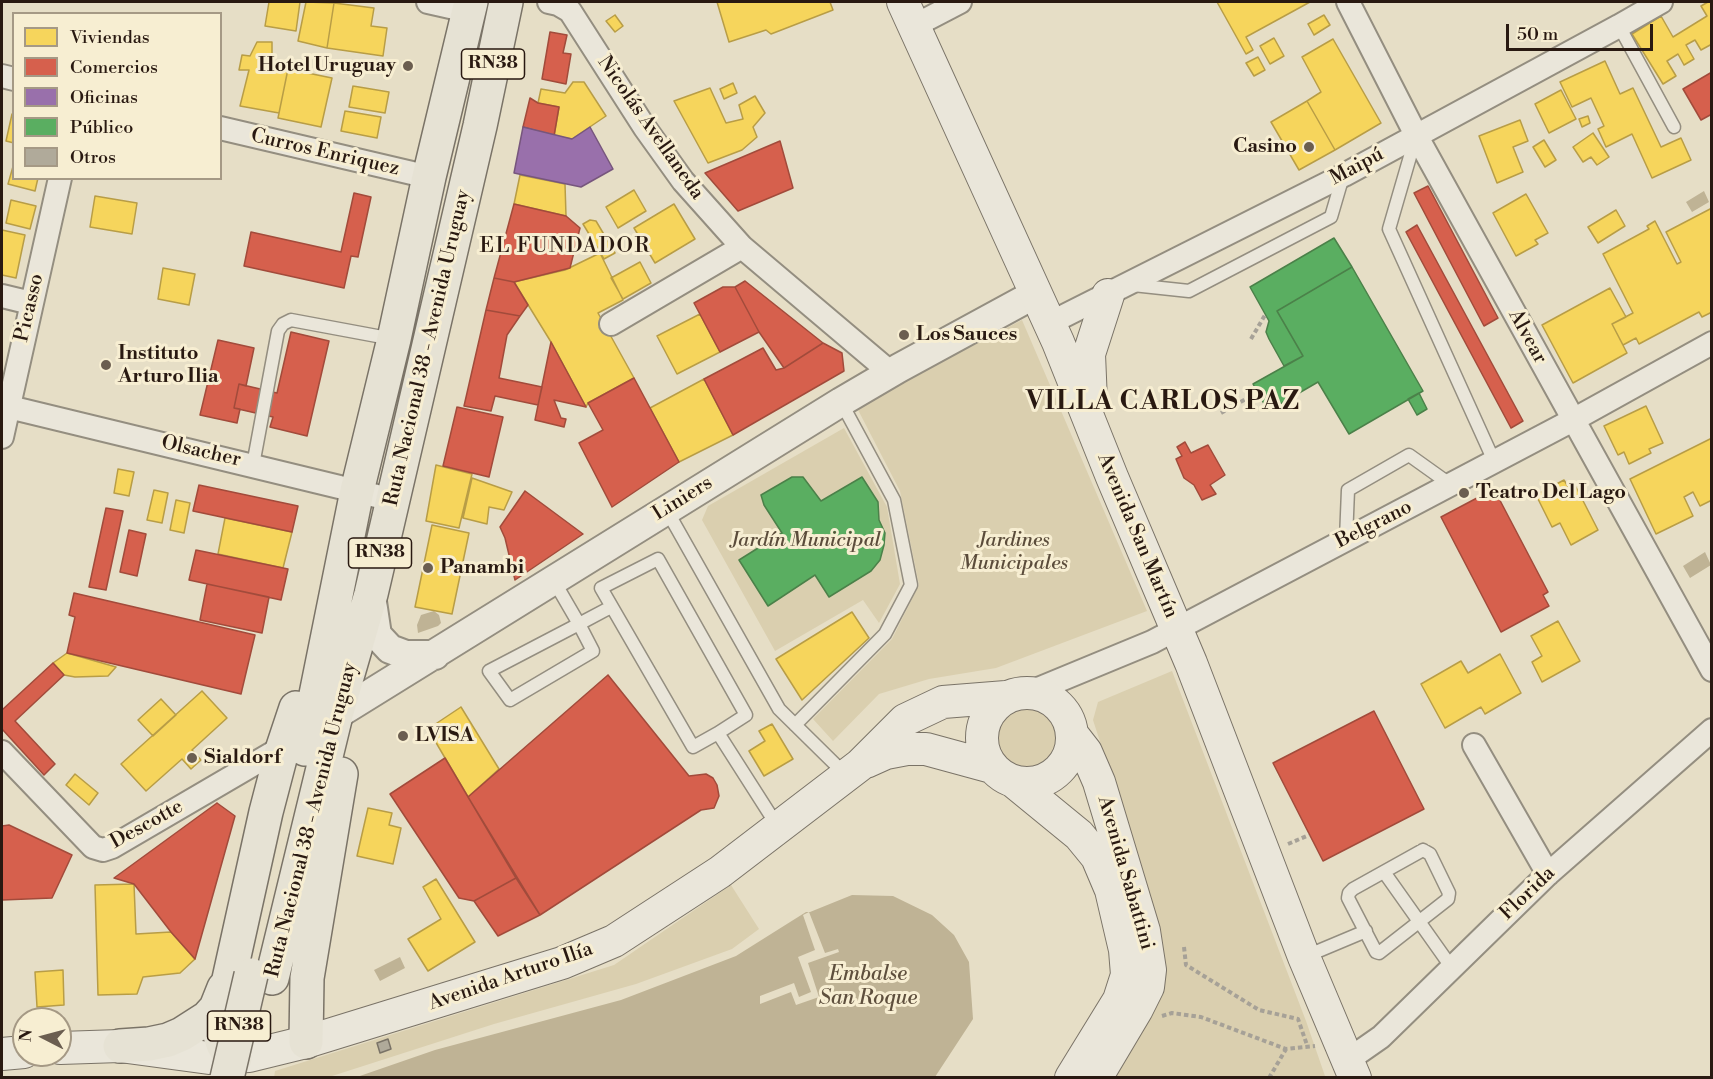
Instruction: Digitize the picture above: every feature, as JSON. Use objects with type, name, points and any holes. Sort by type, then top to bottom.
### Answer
[{"type":"main road","name":"Ruta Nacional 38 - Avenida Uruguay","points":[[251,973],[345,710],[480,126],[506,2]]},
{"type":"main road","points":[[480,126],[492,116],[523,2]]},
{"type":"main road","points":[[476,5],[484,28],[489,79]]},
{"type":"main road","name":"Ruta Nacional 38 - Avenida Uruguay","points":[[237,1071],[251,973],[311,725],[336,587],[357,491],[394,339],[429,177],[476,5]]},
{"type":"main road","name":"Avenida San Martín","points":[[908,14],[1050,323],[1177,629],[1304,957],[1348,1059]]},
{"type":"main road","points":[[428,347],[423,292],[447,195],[445,185],[429,177]]},
{"type":"main road","points":[[1094,433],[1089,354],[1117,290]]},
{"type":"main road","points":[[72,1048],[148,1044],[168,1040],[207,1018],[222,996],[251,973],[283,747],[336,587]]},
{"type":"main road","points":[[853,770],[905,720],[943,702],[1018,695],[1043,695],[1063,710],[1070,722],[1072,734],[1071,749],[1065,762],[1055,773],[1042,781],[1028,783],[1003,774],[985,755],[982,729],[991,711],[1018,695]]},
{"type":"main road","points":[[306,1042],[307,978],[345,710]]},
{"type":"main road","name":"Avenida Sabattini","points":[[1072,734],[1086,752],[1099,782],[1144,931],[1150,970],[1148,987],[1144,995],[1096,1077]]},
{"type":"main road","name":"Avenida Sabattini","points":[[853,770],[886,753],[907,749],[926,749],[1003,774],[1079,835],[1097,857],[1111,890],[1125,950],[1127,975],[1119,1000],[1071,1077]]},
{"type":"main road","name":"Avenida Arturo Ilía","points":[[237,1071],[306,1042],[562,963],[614,941],[720,872],[853,770]]},
{"type":"main road","points":[[120,1046],[209,1058],[237,1071]]},
{"type":"street","points":[[428,2],[476,5]]},
{"type":"street","name":"Nicolás Avellaneda","points":[[549,2],[570,10],[645,128],[683,181],[742,247],[891,373]]},
{"type":"street","points":[[908,14],[960,2]]},
{"type":"street","name":"Alvear","points":[[1348,2],[1416,135],[1712,670]]},
{"type":"street","name":"Maipú","points":[[1050,323],[1344,175],[1661,2]]},
{"type":"street","name":"Curros Enriquez","points":[[222,128],[429,177]]},
{"type":"street","name":"Picasso","points":[[2,437],[60,180]]},
{"type":"street","points":[[611,324],[742,247]]},
{"type":"street","name":"Liniers","points":[[345,710],[840,402],[1035,294]]},
{"type":"street","points":[[2,296],[31,303]]},
{"type":"street","name":"Belgrano","points":[[1018,695],[1152,642],[1451,485],[1712,344]]},
{"type":"street","name":"Olsacher","points":[[9,407],[393,500]]},
{"type":"street","points":[[371,594],[377,635],[390,649],[406,655],[435,655]]},
{"type":"street","name":"Florida","points":[[1348,1059],[1381,1037],[1548,874],[1712,730]]},
{"type":"street","points":[[1474,745],[1548,874]]},
{"type":"street","name":"Descotte","points":[[2,752],[93,847],[103,850],[112,848],[283,747]]},
{"type":"lane","points":[[1618,26],[1674,127]]},
{"type":"lane","points":[[1416,135],[1389,229],[1494,461]]},
{"type":"lane","points":[[1117,290],[1190,291],[1331,217],[1344,175]]},
{"type":"lane","points":[[253,465],[278,331],[283,324],[291,320],[394,339]]},
{"type":"lane","points":[[795,724],[885,634],[910,585],[894,500],[840,402]]},
{"type":"lane","points":[[1346,539],[1348,490],[1408,455],[1451,485]]},
{"type":"lane","points":[[666,509],[779,709],[853,770]]},
{"type":"lane","points":[[658,559],[746,715],[718,733],[693,747],[601,588],[658,559]]},
{"type":"lane","points":[[554,581],[579,624],[593,651],[510,700],[489,671],[579,624],[611,606]]},
{"type":"lane","points":[[718,733],[779,828]]},
{"type":"lane","points":[[1423,850],[1430,854],[1449,897],[1420,921],[1382,953],[1376,951],[1348,898],[1349,893],[1423,850]]},
{"type":"lane","points":[[1384,872],[1452,968]]},
{"type":"lane","points":[[1304,957],[1366,931]]},
{"type":"path","points":[[1251,339],[1265,315]]},
{"type":"path","points":[[1221,413],[1258,392]]},
{"type":"path","points":[[1288,844],[1310,835]]},
{"type":"path","points":[[1184,947],[1186,965],[1259,1010],[1298,1019],[1308,1048]]},
{"type":"path","points":[[1157,1022],[1163,1014],[1201,1017],[1286,1049],[1308,1048],[1348,1059]]},
{"type":"path","points":[[1269,1077],[1286,1049]]},
{"type":"green space","name":"Jardines Municipales","points":[[1022,320],[1147,611],[996,668],[929,679],[879,694],[833,741],[813,719],[892,639],[919,585],[900,491],[856,406]]},
{"type":"green space","name":"Jardín Municipal","points":[[844,428],[887,507],[900,584],[879,623],[863,600],[775,651],[702,520],[708,506]]},
{"type":"green space","points":[[1172,671],[1306,1021],[1325,1076],[1322,1078],[1113,1077],[1163,985],[1163,944],[1093,720],[1098,702]]},
{"type":"green space","points":[[1026,705],[1039,708],[1049,715],[1056,725],[1059,738],[1056,751],[1049,761],[1039,768],[1026,771],[1013,768],[1003,761],[996,751],[993,738],[996,725],[1003,715],[1013,708]]},
{"type":"green space","points":[[731,885],[759,929],[732,949],[636,984],[494,1024],[329,1077],[274,1078],[275,1071],[614,965]]},
{"type":"water","points":[[1704,191],[1709,202],[1692,212],[1686,202]]},
{"type":"water","points":[[1705,552],[1711,565],[1690,578],[1683,566]]},
{"type":"water","points":[[434,611],[439,615],[441,623],[418,633],[417,625],[421,615]]},
{"type":"water","name":"Embalse San Roque","points":[[852,895],[893,896],[932,915],[954,935],[969,962],[973,1019],[935,1077],[354,1078],[435,1050],[621,1000],[736,956],[806,912]]},
{"type":"water","points":[[400,957],[405,968],[380,981],[374,970]]},
{"type":"pier","points":[[809,912],[825,953],[838,949],[839,952],[808,963],[819,997],[796,1005],[791,992],[760,1004],[760,996],[794,983],[799,997],[811,992],[798,957],[815,950],[803,915]]},
{"type":"building: Viviendas","points":[[269,2],[300,2],[296,31],[265,26]]},
{"type":"building: Viviendas","points":[[306,2],[334,3],[327,48],[298,41]]},
{"type":"building: Viviendas","points":[[717,2],[830,2],[833,10],[771,34],[766,30],[729,42]]},
{"type":"building: Viviendas","points":[[1217,2],[1310,2],[1246,37],[1253,50],[1246,54]]},
{"type":"building: Viviendas","points":[[1712,2],[1712,44],[1701,50],[1695,40],[1686,45],[1694,59],[1684,65],[1678,54],[1667,61],[1676,76],[1663,84],[1632,34],[1661,16],[1673,37],[1707,16],[1701,6]]},
{"type":"building: Viviendas","points":[[334,3],[374,8],[371,26],[387,28],[383,56],[327,48]]},
{"type":"building: Viviendas","points":[[615,15],[623,26],[615,32],[606,21]]},
{"type":"building: Viviendas","points":[[1324,15],[1330,25],[1314,35],[1308,24]]},
{"type":"building: Viviendas","points":[[1274,38],[1284,56],[1270,64],[1260,46]]},
{"type":"building: Viviendas","points":[[1333,39],[1381,123],[1335,150],[1307,101],[1321,92],[1302,57]]},
{"type":"building: Viviendas","points":[[257,42],[272,42],[272,65],[288,69],[279,113],[240,106],[249,70],[239,70],[242,55],[250,56]]},
{"type":"building: Viviendas","points":[[1258,57],[1265,70],[1254,76],[1246,63]]},
{"type":"building: Viviendas","points":[[1605,61],[1620,94],[1633,88],[1661,147],[1681,138],[1691,160],[1652,178],[1632,134],[1606,147],[1598,129],[1604,126],[1591,98],[1572,107],[1560,82]]},
{"type":"building: Viviendas","points":[[288,69],[332,78],[321,127],[278,118]]},
{"type":"building: Viviendas","points":[[573,82],[584,82],[606,116],[572,139],[554,136],[559,107],[538,103],[541,89],[565,93]]},
{"type":"building: Viviendas","points":[[733,83],[737,93],[724,99],[720,89]]},
{"type":"building: Viviendas","points":[[353,86],[389,92],[385,113],[349,107]]},
{"type":"building: Viviendas","points":[[710,88],[726,123],[743,119],[739,105],[755,96],[765,113],[753,127],[757,137],[742,150],[708,163],[674,101]]},
{"type":"building: Viviendas","points":[[1561,90],[1576,119],[1549,133],[1535,104]]},
{"type":"building: Viviendas","points":[[1307,101],[1335,150],[1299,170],[1271,122]]},
{"type":"building: Viviendas","points":[[345,111],[381,117],[377,138],[341,131]]},
{"type":"building: Viviendas","points":[[12,114],[12,142],[6,141]]},
{"type":"building: Viviendas","points":[[1588,116],[1590,123],[1582,127],[1579,119]]},
{"type":"building: Viviendas","points":[[1520,120],[1528,141],[1513,147],[1523,172],[1497,183],[1479,136]]},
{"type":"building: Viviendas","points":[[1593,133],[1609,157],[1597,165],[1591,157],[1583,162],[1573,147]]},
{"type":"building: Viviendas","points":[[1544,140],[1556,160],[1545,167],[1533,147]]},
{"type":"building: Viviendas","points":[[12,170],[12,180],[38,180],[35,191],[8,184]]},
{"type":"building: Viviendas","points":[[520,175],[565,184],[566,216],[514,204]]},
{"type":"building: Viviendas","points":[[634,190],[646,211],[618,228],[606,207]]},
{"type":"building: Viviendas","points":[[1526,194],[1548,233],[1535,240],[1538,244],[1516,256],[1493,213]]},
{"type":"building: Viviendas","points":[[95,196],[137,203],[132,234],[90,227]]},
{"type":"building: Viviendas","points":[[11,200],[36,206],[30,229],[6,223]]},
{"type":"building: Viviendas","points":[[674,204],[695,239],[655,263],[634,228]]},
{"type":"building: Viviendas","points":[[1712,208],[1712,312],[1702,317],[1699,312],[1639,344],[1636,338],[1623,345],[1612,324],[1633,313],[1603,254],[1649,229],[1647,226],[1655,221],[1677,264],[1681,262],[1666,232]]},
{"type":"building: Viviendas","points":[[1616,210],[1625,226],[1598,243],[1588,227]]},
{"type":"building: Viviendas","points":[[590,220],[596,221],[615,253],[604,259],[583,224]]},
{"type":"building: Viviendas","points":[[2,230],[25,235],[16,278],[2,275]]},
{"type":"building: Viviendas","points":[[600,253],[623,300],[598,313],[634,378],[588,403],[586,407],[551,342],[514,282],[565,270]]},
{"type":"building: Viviendas","points":[[640,262],[651,283],[623,299],[611,278]]},
{"type":"building: Viviendas","points":[[163,268],[195,274],[189,305],[158,299]]},
{"type":"building: Viviendas","points":[[1610,288],[1626,317],[1612,324],[1627,353],[1573,383],[1542,325]]},
{"type":"building: Viviendas","points":[[700,314],[720,352],[677,374],[657,336]]},
{"type":"building: Viviendas","points":[[704,379],[733,435],[679,462],[650,408]]},
{"type":"building: Viviendas","points":[[1646,406],[1663,443],[1649,449],[1651,453],[1629,464],[1624,452],[1618,455],[1604,426]]},
{"type":"building: Viviendas","points":[[1712,438],[1712,500],[1700,506],[1693,492],[1684,497],[1693,516],[1656,534],[1630,479]]},
{"type":"building: Viviendas","points":[[436,465],[472,474],[459,528],[426,521]]},
{"type":"building: Viviendas","points":[[118,469],[134,472],[129,496],[114,493]]},
{"type":"building: Viviendas","points":[[472,478],[512,492],[504,510],[489,507],[487,524],[463,518]]},
{"type":"building: Viviendas","points":[[1564,480],[1570,490],[1576,487],[1598,530],[1571,545],[1560,523],[1552,527],[1536,495]]},
{"type":"building: Viviendas","points":[[154,490],[168,493],[162,523],[147,520]]},
{"type":"building: Viviendas","points":[[176,500],[190,503],[184,533],[170,530]]},
{"type":"building: Viviendas","points":[[225,518],[292,532],[283,568],[218,554]]},
{"type":"building: Viviendas","points":[[432,525],[469,533],[452,614],[415,607]]},
{"type":"building: Viviendas","points":[[852,612],[869,638],[802,700],[776,659]]},
{"type":"building: Viviendas","points":[[1558,621],[1580,661],[1542,682],[1532,662],[1542,656],[1531,636]]},
{"type":"building: Viviendas","points":[[67,653],[116,667],[108,676],[64,675],[53,663]]},
{"type":"building: Viviendas","points":[[1500,654],[1521,693],[1485,714],[1481,707],[1445,728],[1421,684],[1461,661],[1468,673]]},
{"type":"building: Viviendas","points":[[202,691],[227,718],[192,750],[201,760],[191,769],[182,759],[146,791],[121,764]]},
{"type":"building: Viviendas","points":[[161,699],[176,715],[153,736],[138,720]]},
{"type":"building: Viviendas","points":[[461,707],[499,769],[468,797],[428,729]]},
{"type":"building: Viviendas","points":[[772,724],[793,759],[764,776],[749,751],[765,741],[759,731]]},
{"type":"building: Viviendas","points":[[75,774],[98,793],[89,805],[66,785]]},
{"type":"building: Viviendas","points":[[368,808],[392,813],[389,825],[401,828],[393,864],[357,856]]},
{"type":"building: Viviendas","points":[[436,879],[475,942],[428,971],[408,939],[441,919],[423,887]]},
{"type":"building: Viviendas","points":[[134,884],[136,934],[171,932],[195,959],[180,973],[143,977],[137,994],[98,995],[95,885]]},
{"type":"building: Viviendas","points":[[63,970],[64,1005],[37,1007],[35,972]]},
{"type":"building: Comercios","points":[[550,32],[567,35],[563,53],[571,54],[566,84],[542,79]]},
{"type":"building: Comercios","points":[[1712,72],[1712,114],[1701,120],[1683,89]]},
{"type":"building: Comercios","points":[[530,98],[538,103],[559,107],[554,136],[523,127]]},
{"type":"building: Comercios","points":[[780,141],[793,188],[738,211],[705,173]]},
{"type":"building: Comercios","points":[[1428,186],[1498,318],[1484,326],[1414,193]]},
{"type":"building: Comercios","points":[[354,193],[371,197],[358,257],[351,256],[344,288],[244,266],[251,232],[341,252]]},
{"type":"building: Comercios","points":[[514,204],[566,216],[580,228],[570,268],[514,282],[494,278]]},
{"type":"building: Comercios","points":[[1417,225],[1523,421],[1511,428],[1406,232]]},
{"type":"building: Comercios","points":[[494,278],[514,282],[528,305],[520,316],[486,310]]},
{"type":"building: Comercios","points":[[745,281],[823,343],[784,368],[759,332],[735,287]]},
{"type":"building: Comercios","points":[[723,287],[735,287],[759,332],[720,352],[694,303]]},
{"type":"building: Comercios","points":[[486,310],[520,316],[507,335],[499,378],[542,387],[538,405],[495,396],[491,411],[464,406]]},
{"type":"building: Comercios","points":[[291,332],[329,341],[307,436],[270,427],[273,417],[234,408],[239,384],[277,393]]},
{"type":"building: Comercios","points":[[218,340],[254,348],[246,386],[239,384],[234,408],[240,409],[237,423],[200,415]]},
{"type":"building: Comercios","points":[[551,342],[586,407],[554,400],[561,418],[566,419],[564,427],[535,420]]},
{"type":"building: Comercios","points":[[823,343],[842,353],[844,371],[733,435],[704,379],[763,348],[776,370],[784,368]]},
{"type":"building: Comercios","points":[[634,378],[679,462],[612,507],[579,443],[603,430],[588,403]]},
{"type":"building: Comercios","points":[[457,407],[503,417],[489,477],[443,466]]},
{"type":"building: Comercios","points":[[1185,442],[1191,453],[1208,445],[1225,475],[1210,485],[1216,494],[1202,500],[1194,485],[1184,478],[1176,459],[1182,456],[1177,447]]},
{"type":"building: Comercios","points":[[199,485],[298,506],[292,532],[193,511]]},
{"type":"building: Comercios","points":[[1494,489],[1548,592],[1543,595],[1549,606],[1501,632],[1441,517]]},
{"type":"building: Comercios","points":[[525,491],[583,534],[515,580],[505,538],[500,527]]},
{"type":"building: Comercios","points":[[106,508],[123,511],[106,590],[89,587]]},
{"type":"building: Comercios","points":[[129,530],[146,534],[137,576],[120,572]]},
{"type":"building: Comercios","points":[[196,550],[288,569],[281,600],[189,580]]},
{"type":"building: Comercios","points":[[207,584],[269,597],[262,633],[200,620]]},
{"type":"building: Comercios","points":[[74,593],[255,635],[241,694],[67,653],[75,617],[69,615]]},
{"type":"building: Comercios","points":[[53,663],[64,675],[15,721],[55,764],[44,775],[2,729],[2,710]]},
{"type":"building: Comercios","points":[[608,675],[689,776],[706,774],[713,778],[719,796],[714,808],[701,810],[540,915],[468,797]]},
{"type":"building: Comercios","points":[[1374,711],[1424,809],[1323,861],[1273,763]]},
{"type":"building: Comercios","points":[[445,758],[516,878],[474,901],[459,898],[390,794]]},
{"type":"building: Comercios","points":[[217,803],[235,816],[195,959],[134,884],[114,878]]},
{"type":"building: Comercios","points":[[9,825],[72,855],[52,898],[2,900],[2,826]]},
{"type":"building: Comercios","points":[[516,878],[540,915],[498,936],[474,901]]},
{"type":"building: Oficinas","points":[[523,127],[572,139],[590,127],[613,169],[581,187],[514,173]]},
{"type":"building: Público","points":[[1334,238],[1352,267],[1277,311],[1303,356],[1284,366],[1266,332],[1269,321],[1250,287]]},
{"type":"building: Público","points":[[1352,267],[1423,391],[1349,434],[1318,382],[1268,411],[1253,384],[1303,356],[1277,311]]},
{"type":"building: Público","points":[[1419,393],[1427,409],[1417,415],[1408,399]]},
{"type":"building: Público","points":[[792,477],[803,477],[821,501],[862,477],[878,502],[879,520],[885,533],[884,545],[880,560],[871,571],[829,597],[815,575],[768,606],[739,560],[782,533],[764,505],[761,495]]},
{"type":"building: Otros","points":[[388,1039],[391,1049],[380,1053],[377,1043]]},
{"type":"place","name":"Hotel Uruguay","points":[[408,66]]},
{"type":"place","name":"Casino","points":[[1309,147]]},
{"type":"place","name":"Los Sauces","points":[[904,335]]},
{"type":"place","name":"Instituto Arturo Ilia","points":[[106,365]]},
{"type":"place","name":"Teatro Del Lago","points":[[1464,493]]},
{"type":"place","name":"Panambi","points":[[428,568]]},
{"type":"place","name":"LVISA","points":[[403,736]]},
{"type":"place","name":"Sialdorf","points":[[192,758]]},
{"type":"district","name":"EL FUNDADOR","points":[[565,247]]},
{"type":"district","name":"VILLA CARLOS PAZ","points":[[1163,403]]}]
